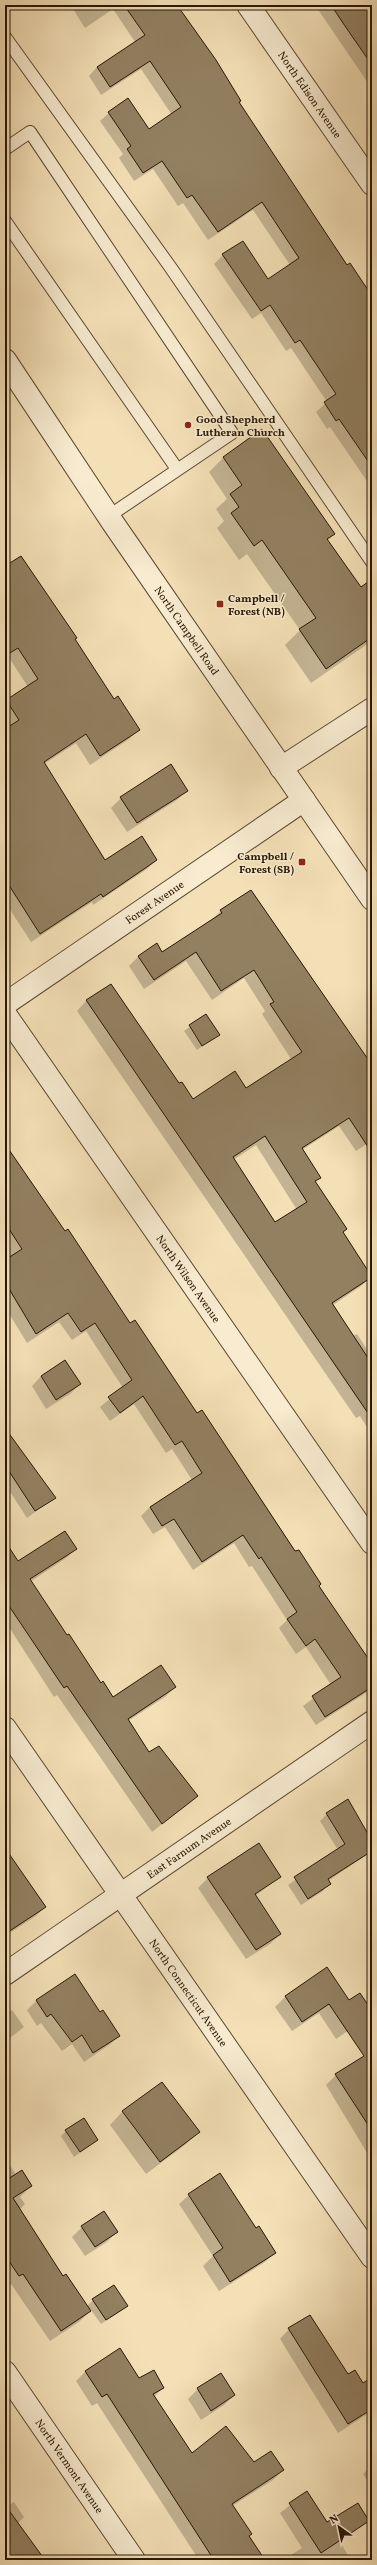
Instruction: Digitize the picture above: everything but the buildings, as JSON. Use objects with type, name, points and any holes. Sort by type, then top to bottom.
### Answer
[{"type":"street","name":"North Edison Avenue","points":[[248,5],[372,184]]},
{"type":"street","name":"North Campbell Road","points":[[5,360],[109,516],[372,899]]},
{"type":"street","points":[[282,768],[372,709]]},
{"type":"street","name":"Forest Avenue","points":[[5,1004],[304,800]]},
{"type":"street","name":"North Wilson Avenue","points":[[5,1014],[372,1543]]},
{"type":"street","name":"East Farnum Avenue","points":[[5,1974],[372,1722]]},
{"type":"street","name":"North Connecticut Avenue","points":[[5,1728],[372,2256]]},
{"type":"street","name":"North Vermont Avenue","points":[[5,2372],[134,2560]]},
{"type":"lane","points":[[5,37],[162,256],[372,562]]},
{"type":"lane","points":[[5,149],[30,132],[232,433],[109,516]]},
{"type":"lane","points":[[5,221],[177,470]]},
{"type":"place","name":"Good Shepherd Lutheran Church","points":[[188,425]]},
{"type":"place","name":"Campbell / Forest (NB)","points":[[220,604]]},
{"type":"place","name":"Campbell / Forest (SB)","points":[[302,862]]}]
